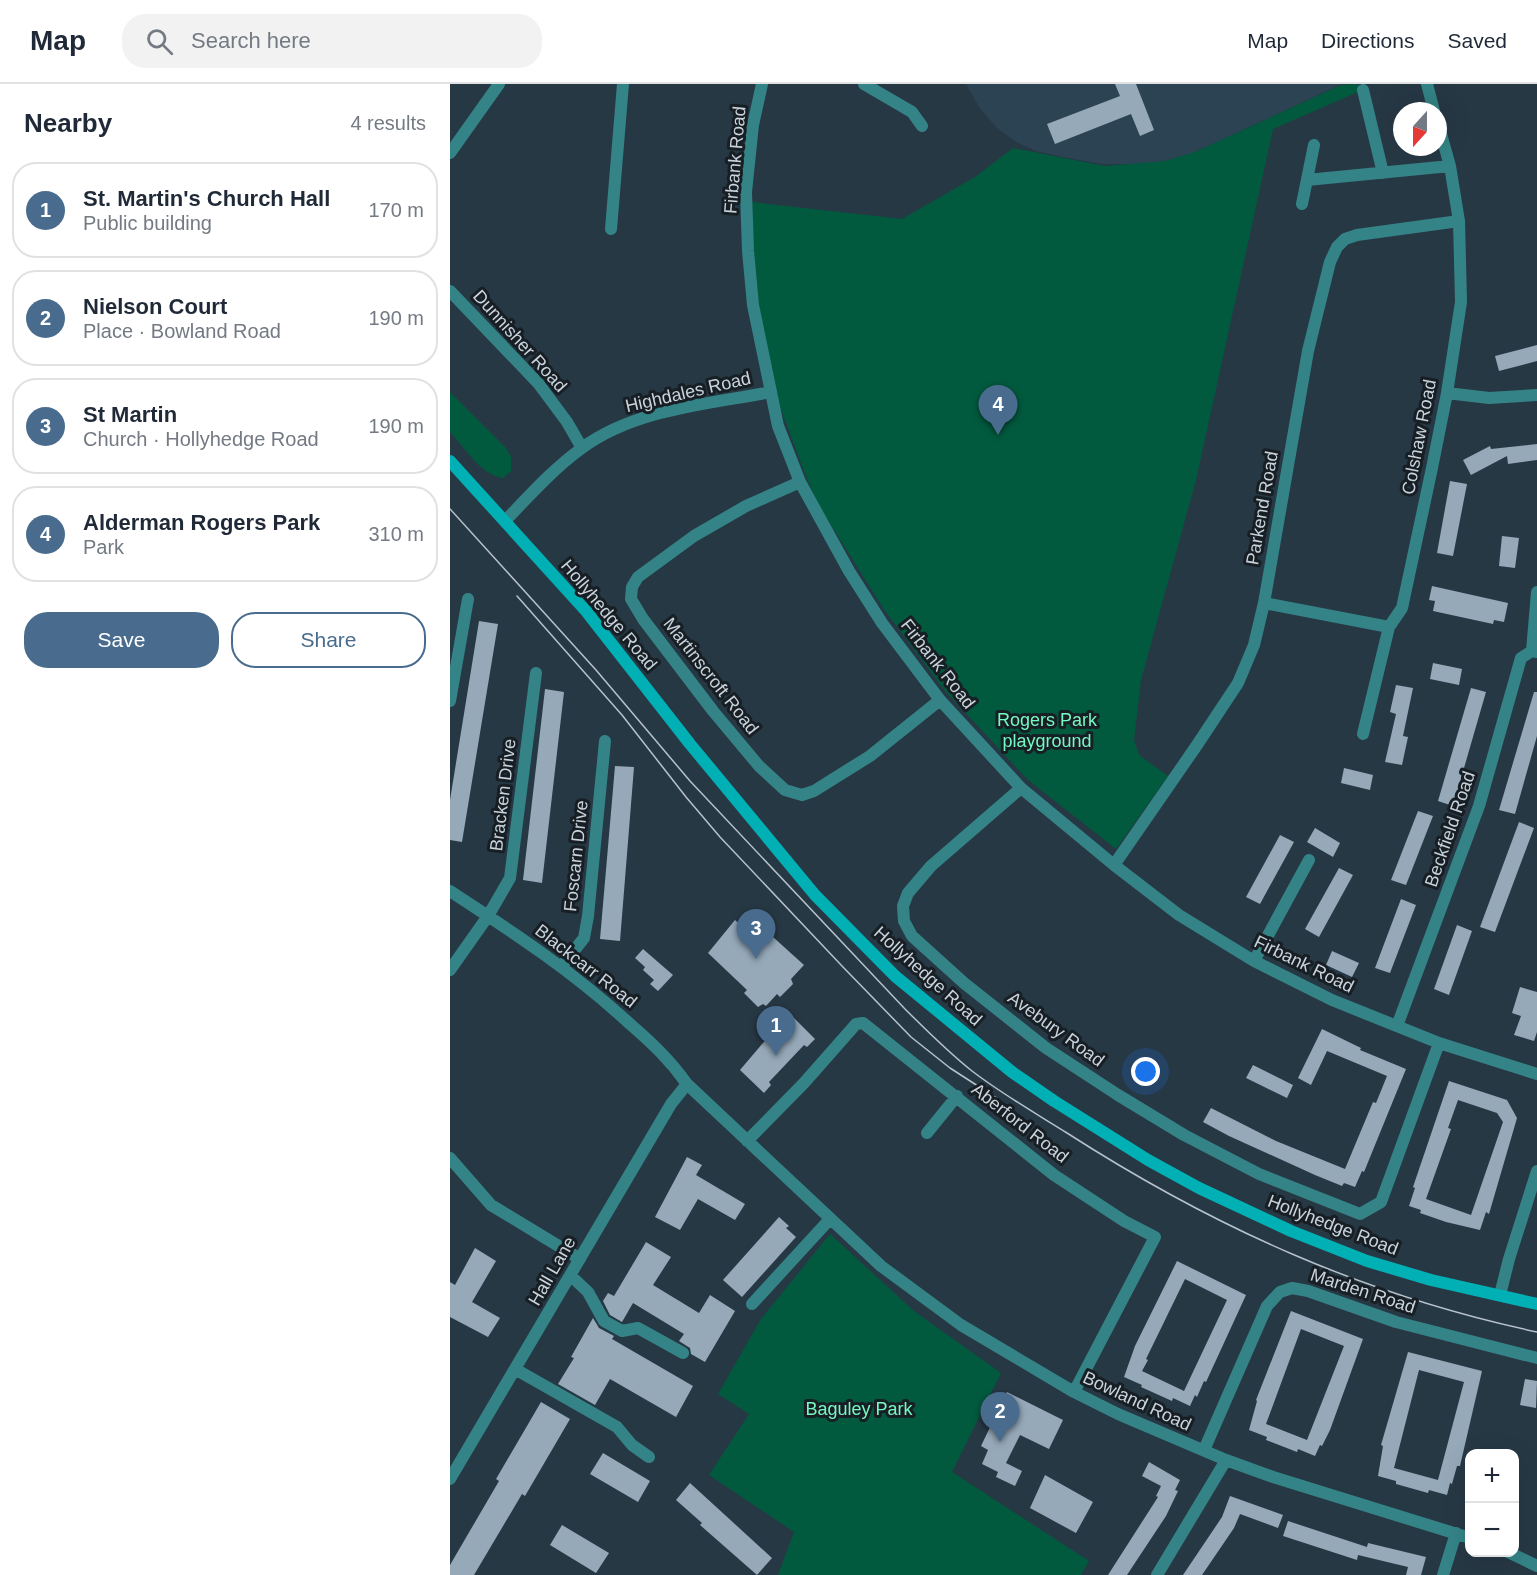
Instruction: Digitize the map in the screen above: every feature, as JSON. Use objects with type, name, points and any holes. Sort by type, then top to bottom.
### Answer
[{"type":"street","points":[[450,153],[499,84]]},
{"type":"street","points":[[611,229],[623,84]]},
{"type":"street","name":"Firbank Road","points":[[762,84],[753,125],[746,192],[747,240],[753,305],[778,426],[800,483],[849,571],[882,623],[940,700],[1021,788],[1179,915],[1254,962],[1332,1000],[1439,1043],[1537,1074]]},
{"type":"street","points":[[864,84],[912,112],[922,126]]},
{"type":"street","points":[[1426,84],[1431,102]]},
{"type":"street","points":[[1363,90],[1383,173]]},
{"type":"street","points":[[1302,204],[1314,145]]},
{"type":"street","name":"Colshaw Road","points":[[1363,734],[1389,627],[1402,608],[1447,393],[1461,302],[1459,221],[1447,155]]},
{"type":"street","points":[[1307,180],[1450,166]]},
{"type":"street","name":"Parkend Road","points":[[1114,865],[1238,683],[1254,645],[1264,603],[1308,351],[1330,262],[1337,247],[1345,238],[1356,235],[1459,221]]},
{"type":"street","name":"Dunnisher Road","points":[[450,291],[538,382],[567,422],[582,448]]},
{"type":"street","name":"Highdales Road","points":[[505,521],[543,481],[582,448],[619,427],[654,415],[771,392]]},
{"type":"street","points":[[1447,393],[1489,398],[1537,395]]},
{"type":"street","name":"Hollyhedge Road","points":[[450,461],[586,611],[690,744],[815,895],[895,976],[1005,1067],[1138,1154],[1198,1188],[1328,1247],[1431,1280],[1537,1304]]},
{"type":"street","name":"Martinscroft Road","points":[[800,483],[746,506],[694,536],[638,577],[632,587],[631,599],[643,619],[713,711],[759,766],[785,790],[802,795],[814,791],[870,756],[940,700]]},
{"type":"street","points":[[1535,651],[1537,592]]},
{"type":"street","points":[[450,701],[468,599]]},
{"type":"street","points":[[1264,603],[1389,627]]},
{"type":"street","name":"Beckfield Road","points":[[1397,1026],[1479,806],[1521,658],[1535,651]]},
{"type":"street","name":"Bracken Drive","points":[[450,970],[488,916],[510,878],[536,673]]},
{"type":"street","name":"Foscarn Drive","points":[[562,966],[584,938],[605,741]]},
{"type":"street","name":"Avebury Road","points":[[1021,788],[931,866],[908,893],[903,906],[904,921],[912,936],[964,984],[1046,1048],[1118,1095],[1184,1135],[1259,1174],[1360,1214],[1381,1202],[1439,1043]]},
{"type":"street","points":[[1254,962],[1310,860]]},
{"type":"street","name":"Blackcarr Road","points":[[450,891],[562,966],[613,1008],[669,1060],[687,1084]]},
{"type":"street","name":"Aberford Road","points":[[747,1141],[860,1022],[867,1024],[1054,1174],[1124,1221],[1155,1237],[1074,1392]]},
{"type":"street","name":"Bowland Road","points":[[687,1084],[881,1266],[961,1325],[1074,1392],[1118,1414],[1273,1478],[1465,1536]]},
{"type":"street","name":"Hall Lane","points":[[450,1479],[671,1104],[687,1084]]},
{"type":"street","points":[[927,1132],[957,1096]]},
{"type":"street","points":[[450,1158],[491,1205],[580,1259]]},
{"type":"street","points":[[1500,1295],[1537,1171]]},
{"type":"street","points":[[752,1304],[830,1219]]},
{"type":"street","points":[[570,1275],[588,1293],[604,1321],[622,1330],[638,1328],[683,1353]]},
{"type":"street","name":"Marden Road","points":[[1203,1450],[1267,1306],[1280,1292],[1292,1288],[1308,1291],[1396,1322],[1537,1358]]},
{"type":"street","points":[[515,1369],[617,1427],[632,1445],[649,1457]]},
{"type":"street","points":[[1157,1575],[1226,1460]]},
{"type":"street","points":[[1443,1575],[1456,1533]]},
{"type":"street","points":[[1518,1557],[1537,1566]]},
{"type":"shaded area","points":[[966,84],[1342,84],[1195,152],[1165,161],[1102,164],[1036,151],[1016,142],[996,127],[979,107]]},
{"type":"green space","name":"Rogers Park playground","points":[[1358,84],[1360,91],[1273,129],[1196,480],[1141,680],[1134,740],[1139,755],[1168,776],[1116,849],[1028,780],[945,691],[883,608],[819,506],[776,396],[754,279],[752,202],[902,219],[975,177],[1013,148],[1105,166],[1165,161],[1195,152],[1341,85]]},
{"type":"green space","points":[[450,392],[506,448],[511,457],[511,471],[503,478],[481,467],[450,432]]},
{"type":"green space","name":"Baguley Park","points":[[830,1234],[914,1311],[1001,1373],[952,1472],[1089,1561],[1081,1575],[778,1575],[794,1532],[709,1475],[749,1414],[718,1394],[761,1319]]},
{"type":"building","points":[[1115,84],[1136,84],[1154,130],[1140,136],[1131,114],[1055,144],[1047,124],[1120,96]]},
{"type":"building","points":[[1537,345],[1537,361],[1499,371],[1495,356]]},
{"type":"building","points":[[1537,444],[1537,460],[1508,464],[1507,456],[1471,475],[1463,460],[1490,446],[1491,449]]},
{"type":"building","points":[[1450,481],[1467,484],[1453,556],[1437,553]]},
{"type":"building","points":[[1502,536],[1519,538],[1515,568],[1499,566]]},
{"type":"building","points":[[1432,586],[1508,603],[1504,622],[1494,620],[1493,624],[1433,611],[1435,601],[1429,600]]},
{"type":"building","points":[[479,621],[498,624],[462,842],[450,840],[450,800]]},
{"type":"building","points":[[1433,663],[1462,669],[1459,685],[1430,679]]},
{"type":"building","points":[[1396,685],[1413,688],[1403,736],[1408,737],[1402,765],[1385,762],[1396,714],[1390,712]]},
{"type":"building","points":[[1471,688],[1486,692],[1453,806],[1438,801]]},
{"type":"building","points":[[545,689],[564,692],[542,883],[523,880]]},
{"type":"building","points":[[1534,692],[1537,692],[1537,736],[1515,814],[1499,810]]},
{"type":"building","points":[[615,766],[634,767],[620,941],[600,939]]},
{"type":"building","points":[[1344,768],[1373,775],[1370,790],[1341,783]]},
{"type":"building","points":[[1418,811],[1433,816],[1406,885],[1391,880]]},
{"type":"building","points":[[1519,822],[1534,828],[1495,932],[1480,927]]},
{"type":"building","points":[[1315,828],[1340,843],[1333,857],[1307,842]]},
{"type":"building","points":[[1280,835],[1294,842],[1260,904],[1246,897]]},
{"type":"building","points":[[1339,868],[1353,875],[1319,937],[1305,929]]},
{"type":"building","points":[[1401,899],[1416,905],[1390,973],[1375,968]]},
{"type":"building","points":[[752,918],[804,965],[791,979],[793,984],[780,997],[777,994],[766,1006],[763,1004],[758,1007],[744,993],[747,990],[708,953],[735,920],[743,927]]},
{"type":"building","points":[[1457,925],[1472,931],[1449,995],[1434,989]]},
{"type":"building","points":[[643,949],[673,975],[658,991],[650,984],[654,980],[643,970],[645,967],[635,958]]},
{"type":"building","points":[[1332,951],[1359,963],[1352,977],[1326,965]]},
{"type":"building","points":[[1520,987],[1537,992],[1537,1032],[1534,1041],[1514,1035],[1521,1016],[1512,1013]]},
{"type":"building","points":[[791,1015],[815,1039],[807,1047],[804,1045],[769,1082],[771,1085],[764,1093],[740,1070],[769,1036],[771,1037]]},
{"type":"building","points":[[1322,1029],[1361,1048],[1360,1050],[1406,1069],[1364,1172],[1362,1171],[1355,1187],[1344,1183],[1342,1186],[1315,1175],[1203,1122],[1211,1108],[1276,1141],[1345,1169],[1373,1102],[1376,1103],[1387,1076],[1327,1051],[1311,1085],[1298,1078]]},
{"type":"building","points":[[1253,1065],[1293,1085],[1287,1098],[1246,1078]]},
{"type":"building","points":[[1449,1081],[1507,1100],[1517,1118],[1489,1214],[1486,1212],[1480,1230],[1446,1222],[1420,1213],[1421,1210],[1409,1206],[1415,1188],[1413,1187]],"holes":[[[1458,1100],[1497,1113],[1503,1122],[1471,1215],[1426,1199],[1451,1129],[1448,1128]]]},
{"type":"building","points":[[687,1157],[702,1165],[696,1175],[745,1204],[735,1220],[698,1199],[680,1230],[655,1217]]},
{"type":"building","points":[[779,1217],[796,1237],[742,1297],[723,1280]]},
{"type":"building","points":[[646,1242],[671,1257],[653,1285],[699,1313],[710,1295],[735,1311],[705,1362],[691,1354],[690,1348],[679,1341],[684,1334],[633,1303],[622,1322],[610,1315],[603,1301],[608,1293],[614,1296]]},
{"type":"building","points":[[475,1248],[496,1261],[472,1302],[500,1318],[488,1337],[450,1317],[450,1282],[455,1285]]},
{"type":"building","points":[[1177,1261],[1246,1295],[1206,1382],[1204,1381],[1190,1406],[1173,1398],[1172,1401],[1124,1377],[1135,1346]],"holes":[[[1185,1279],[1227,1300],[1184,1391],[1142,1371]]]},
{"type":"building","points":[[1291,1311],[1363,1339],[1330,1430],[1315,1456],[1266,1440],[1267,1437],[1249,1430],[1256,1400]],"holes":[[[1301,1329],[1344,1346],[1307,1440],[1266,1424]]]},
{"type":"building","points":[[593,1318],[599,1328],[614,1336],[612,1339],[693,1386],[676,1417],[610,1379],[595,1405],[558,1384],[574,1358],[571,1357]]},
{"type":"building","points":[[1408,1352],[1482,1371],[1460,1466],[1457,1466],[1447,1495],[1429,1490],[1428,1493],[1378,1476],[1383,1446],[1381,1445]],"holes":[[[1419,1370],[1464,1382],[1438,1480],[1394,1468]]]},
{"type":"building","points":[[1525,1379],[1537,1381],[1536,1408],[1520,1405]]},
{"type":"building","points":[[1007,1392],[1063,1420],[1049,1449],[1020,1435],[1006,1463],[1022,1471],[1015,1486],[996,1477],[998,1472],[982,1464],[988,1450],[981,1446]]},
{"type":"building","points":[[541,1402],[570,1419],[525,1496],[522,1494],[474,1575],[450,1575],[450,1565],[499,1481],[496,1479]]},
{"type":"building","points":[[603,1453],[650,1481],[638,1502],[590,1474]]},
{"type":"building","points":[[1149,1462],[1180,1480],[1175,1490],[1178,1491],[1166,1516],[1127,1575],[1108,1575],[1158,1497],[1156,1496],[1161,1486],[1142,1476]]},
{"type":"building","points":[[1045,1475],[1093,1502],[1076,1533],[1030,1508]]},
{"type":"building","points":[[690,1483],[772,1558],[757,1575],[700,1525],[702,1523],[676,1500]]},
{"type":"building","points":[[1230,1496],[1283,1515],[1278,1528],[1240,1514],[1234,1528],[1202,1575],[1183,1575],[1222,1517]]},
{"type":"building","points":[[1288,1521],[1367,1547],[1368,1543],[1426,1557],[1421,1575],[1406,1575],[1408,1567],[1358,1555],[1357,1560],[1283,1536]]},
{"type":"building","points":[[562,1525],[609,1553],[596,1573],[550,1545]]},
{"type":"tram line","points":[[450,509],[596,670],[690,781],[905,1009],[972,1071],[995,1088],[1123,1167],[1235,1228],[1351,1278],[1411,1299],[1537,1332]]},
{"type":"tram line","points":[[517,596],[622,715],[720,837],[842,966],[911,1037],[950,1068],[998,1099]]},
{"type":"place","name":"Alderman Rogers Park","points":[[998,435]]},
{"type":"place","name":"St Martin","points":[[756,959]]},
{"type":"place","name":"St. Martin's Church Hall","points":[[776,1056]]},
{"type":"place","name":"Nielson Court","points":[[1000,1442]]}]
